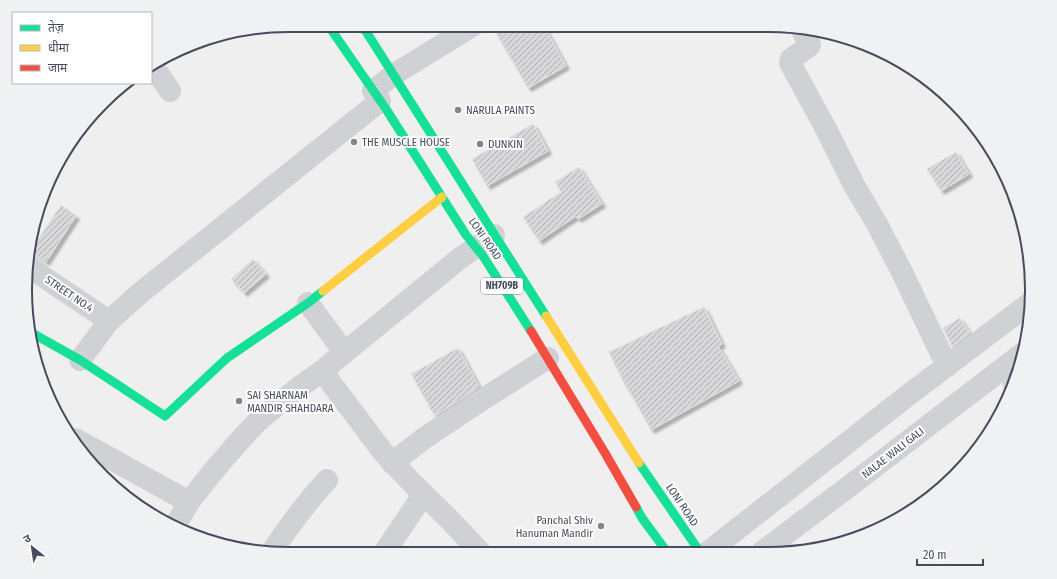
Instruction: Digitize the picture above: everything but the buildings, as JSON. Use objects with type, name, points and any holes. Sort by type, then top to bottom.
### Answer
[{"type":"main road","name":"LONI ROAD","points":[[333,32],[377,96],[466,235],[483,256],[548,358],[642,518],[663,547]]},
{"type":"main road","name":"LONI ROAD","points":[[366,32],[392,75],[645,472],[698,547]]},
{"type":"main road","points":[[36,335],[80,360],[165,416],[227,358],[308,303],[442,197]]},
{"type":"street","points":[[80,360],[109,321],[145,289],[377,96],[392,75],[463,32]]},
{"type":"street","points":[[804,34],[810,45],[791,59],[790,63],[855,187],[877,224],[901,270],[947,366]]},
{"type":"street","points":[[155,69],[170,91]]},
{"type":"street","points":[[178,521],[189,502],[215,469],[258,422],[298,388],[322,371],[459,259],[494,235]]},
{"type":"street","name":"STREET NO.4","points":[[33,269],[109,321]]},
{"type":"street","points":[[308,303],[344,352]]},
{"type":"street","points":[[709,547],[1024,308]]},
{"type":"street","points":[[392,463],[423,439],[548,358]]},
{"type":"street","name":"NALAE WALI GALI","points":[[769,547],[1015,359]]},
{"type":"street","points":[[322,371],[392,463],[472,547]]},
{"type":"street","points":[[83,443],[189,502]]},
{"type":"street","points":[[276,546],[308,501],[327,480]]},
{"type":"street","points":[[388,547],[424,495]]},
{"type":"traffic: fast","points":[[333,32],[386,109],[466,235],[483,256],[531,331]]},
{"type":"traffic: fast","points":[[366,32],[546,316]]},
{"type":"traffic: fast","points":[[36,335],[80,360],[165,416],[227,358],[308,303],[323,291]]},
{"type":"traffic: fast","points":[[639,463],[697,547]]},
{"type":"traffic: fast","points":[[636,507],[642,518],[663,547]]},
{"type":"traffic: slow","points":[[323,291],[442,197]]},
{"type":"traffic: slow","points":[[546,316],[639,463]]},
{"type":"traffic: jam","points":[[531,331],[636,507]]},
{"type":"place","name":"NARULA PAINTS","points":[[458,110]]},
{"type":"place","name":"THE MUSCLE HOUSE","points":[[354,142]]},
{"type":"place","name":"DUNKIN","points":[[480,144]]},
{"type":"place","name":"SAI SHARNAM MANDIR SHAHDARA","points":[[239,401]]},
{"type":"place","name":"Panchal Shiv Hanuman Mandir","points":[[601,526]]}]
